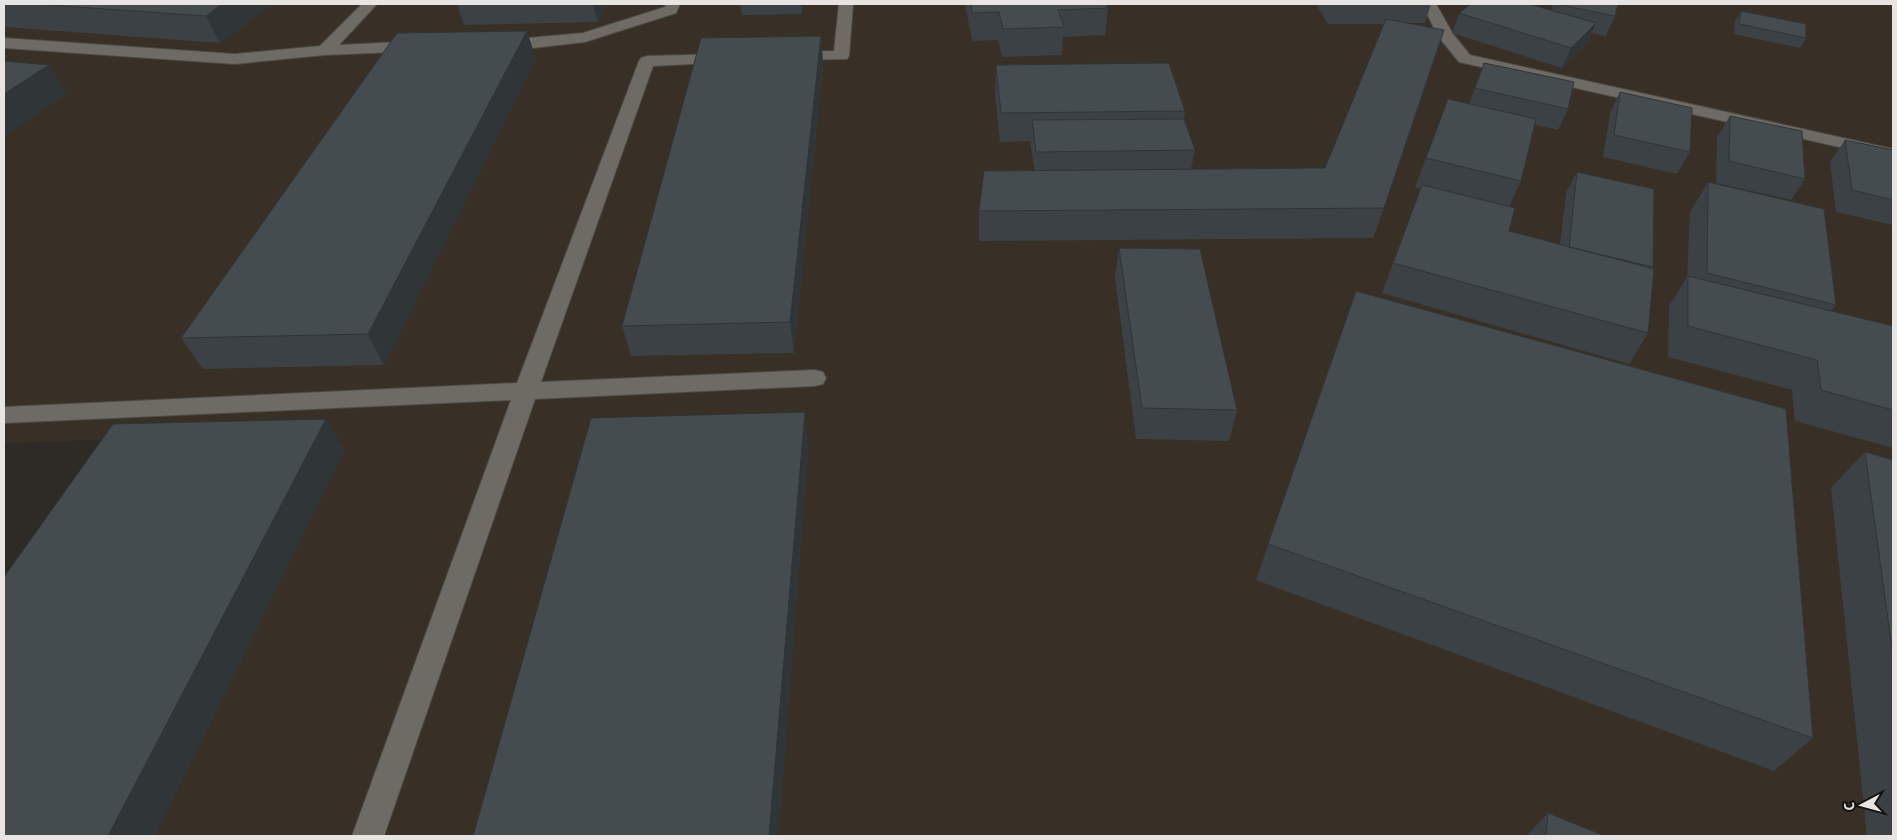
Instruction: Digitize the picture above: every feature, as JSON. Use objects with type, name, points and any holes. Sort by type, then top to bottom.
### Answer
[{"type":"lane","points":[[325,50],[370,4]]},
{"type":"lane","points":[[484,44],[533,43],[585,37],[671,10],[673,4]]},
{"type":"lane","points":[[773,58],[841,56],[846,4]]},
{"type":"lane","points":[[1429,4],[1446,36],[1465,59],[1893,154]]},
{"type":"lane","points":[[4,44],[236,59],[325,50],[434,46]]},
{"type":"lane","points":[[368,836],[526,391],[647,61],[744,58]]},
{"type":"lane","points":[[4,415],[815,378]]},
{"type":"shaded area","points":[[4,4],[1893,4],[1893,836],[4,836],[121,439],[4,443]]},
{"type":"building","points":[[34,4],[222,4],[206,16]]},
{"type":"building","points":[[971,4],[1106,4],[1108,8],[1058,10],[1064,27],[1003,29],[999,12],[972,13]]},
{"type":"building","points":[[1471,4],[1529,4],[1596,23],[1571,48],[1459,13]]},
{"type":"building","points":[[1556,4],[1618,4],[1615,16]]},
{"type":"building","points":[[1741,11],[1806,24],[1806,38],[1739,24]]},
{"type":"building","points":[[1386,19],[1444,30],[1384,208],[979,211],[984,171],[1325,168]]},
{"type":"building","points":[[527,31],[368,334],[181,338],[397,33]]},
{"type":"building","points":[[821,36],[790,322],[622,326],[701,38]]},
{"type":"building","points":[[4,61],[49,65],[4,94]]},
{"type":"building","points":[[1169,63],[1185,111],[1001,113],[996,65]]},
{"type":"building","points":[[1484,63],[1574,82],[1568,109],[1475,88]]},
{"type":"building","points":[[1620,92],[1692,108],[1690,152],[1614,135]]},
{"type":"building","points":[[1448,99],[1536,119],[1521,181],[1426,158]]},
{"type":"building","points":[[1730,116],[1802,131],[1805,179],[1729,161]]},
{"type":"building","points":[[1184,119],[1195,150],[1036,152],[1032,120]]},
{"type":"building","points":[[1845,140],[1893,150],[1893,200],[1852,190]]},
{"type":"building","points":[[1577,172],[1654,189],[1653,267],[1569,247]]},
{"type":"building","points":[[1708,182],[1824,209],[1836,305],[1707,273]]},
{"type":"building","points":[[1422,185],[1515,208],[1509,231],[1654,269],[1648,333],[1393,263]]},
{"type":"building","points":[[1119,248],[1200,249],[1237,410],[1142,408]]},
{"type":"building","points":[[1688,276],[1893,326],[1893,410],[1821,390],[1817,360],[1688,326]]},
{"type":"building","points":[[1356,291],[1786,409],[1813,738],[1268,544]]},
{"type":"building","points":[[805,412],[769,836],[473,836],[591,418]]},
{"type":"building","points":[[326,419],[108,836],[4,836],[4,577],[113,424]]},
{"type":"building","points":[[1865,452],[1893,460],[1893,656]]},
{"type":"building","points":[[1548,813],[1605,836],[1546,836]]}]
